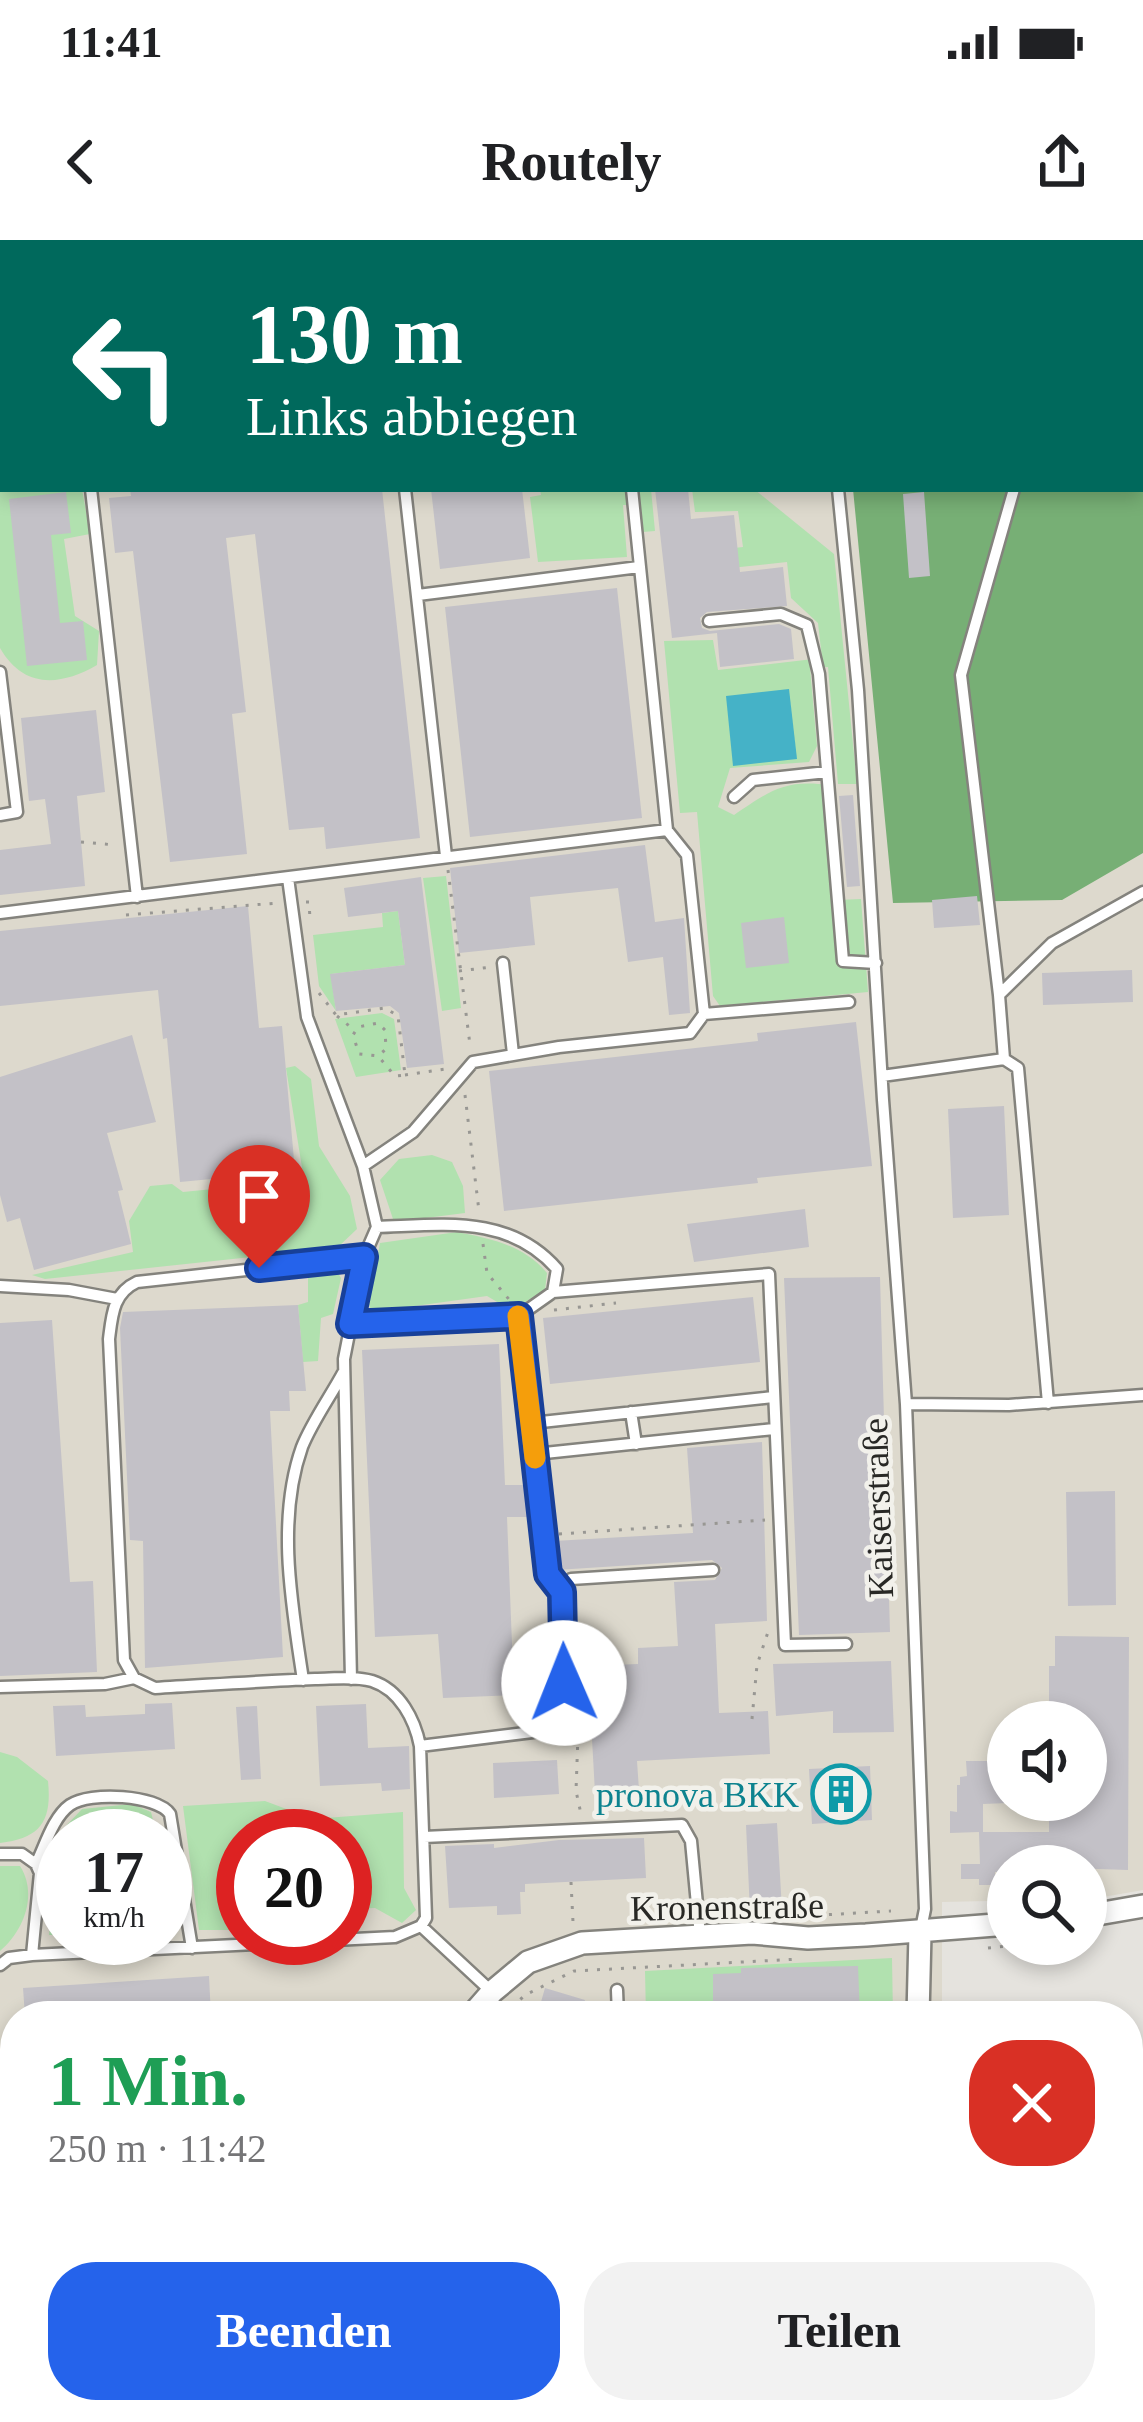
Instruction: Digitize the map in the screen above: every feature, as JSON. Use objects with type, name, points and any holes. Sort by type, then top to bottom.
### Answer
[{"type":"street","points":[[1107,1912],[1143,1906]]},
{"type":"street","name":"Kronenstraße","points":[[484,2001],[528,1962],[582,1943],[920,1933],[987,1926]]},
{"type":"street","name":"Kaiserstraße","points":[[918,2001],[920,1933]]},
{"type":"lane","points":[[91,492],[131,898]]},
{"type":"lane","points":[[405,492],[446,856]]},
{"type":"lane","points":[[363,1166],[413,1132],[473,1062],[689,1033],[704,1014],[686,855],[667,830],[632,492]]},
{"type":"lane","name":"Kaiserstraße","points":[[838,492],[859,690],[906,1404],[925,1909],[920,1933]]},
{"type":"lane","points":[[1004,1059],[961,675],[1013,492]]},
{"type":"lane","points":[[418,595],[639,567]]},
{"type":"lane","points":[[709,621],[781,614],[807,625],[819,674],[843,961],[876,963]]},
{"type":"lane","points":[[0,672],[17,812],[0,815]]},
{"type":"lane","points":[[734,797],[753,780],[827,772]]},
{"type":"lane","points":[[0,913],[667,830]]},
{"type":"lane","points":[[288,878],[307,1017],[363,1166],[377,1228],[364,1257],[344,1370],[351,1679]]},
{"type":"lane","points":[[999,995],[1052,943],[1143,892]]},
{"type":"lane","points":[[503,962],[514,1054]]},
{"type":"lane","points":[[704,1014],[849,1003]]},
{"type":"lane","points":[[882,1076],[1004,1059],[1018,1068],[1048,1403]]},
{"type":"lane","points":[[377,1228],[479,1224],[540,1250],[556,1268],[554,1292]]},
{"type":"lane","points":[[192,1948],[395,1937],[421,1926],[428,1911],[420,1746],[416,1724],[401,1703],[370,1680],[155,1688],[134,1678],[124,1660],[109,1340],[117,1299],[125,1287],[137,1282],[364,1257]]},
{"type":"lane","points":[[350,1324],[519,1316],[554,1292],[769,1274],[784,1645],[846,1644]]},
{"type":"lane","points":[[0,1286],[69,1290],[117,1299]]},
{"type":"lane","points":[[519,1316],[548,1574],[562,1592]]},
{"type":"lane","points":[[303,1680],[291,1607],[289,1519],[302,1447],[344,1370]]},
{"type":"lane","points":[[906,1404],[1048,1403],[1143,1395]]},
{"type":"lane","points":[[532,1423],[773,1397]]},
{"type":"lane","points":[[632,1412],[635,1444]]},
{"type":"lane","points":[[535,1454],[774,1429]]},
{"type":"lane","points":[[420,1746],[565,1728],[562,1592],[571,1579],[712,1570]]},
{"type":"lane","points":[[0,1687],[105,1684],[134,1678]]},
{"type":"lane","points":[[67,1809],[88,1798],[150,1800],[167,1809]]},
{"type":"lane","points":[[424,1837],[682,1825],[691,1841],[700,1936]]},
{"type":"lane","points":[[0,1854],[22,1854],[36,1864]]},
{"type":"lane","points":[[32,1955],[36,1914]]},
{"type":"lane","points":[[421,1926],[492,1992]]},
{"type":"lane","points":[[0,1965],[9,1958],[36,1955]]},
{"type":"lane","points":[[617,1990],[617,2001]]},
{"type":"path","points":[[81,842],[120,845]]},
{"type":"path","points":[[446,856],[471,1047]]},
{"type":"path","points":[[131,898],[126,915],[309,902],[310,922]]},
{"type":"path","points":[[458,971],[503,962]]},
{"type":"path","points":[[316,992],[356,1030]]},
{"type":"path","points":[[336,1015],[385,1008],[398,1016],[406,1075],[395,1076],[378,1056],[358,1054],[353,1046],[356,1030],[368,1022],[385,1030],[386,1049],[378,1056]]},
{"type":"path","points":[[552,1534],[770,1520]]},
{"type":"path","points":[[575,1756],[576,1791]]},
{"type":"path","points":[[571,1882],[573,1929]]},
{"type":"path","points":[[519,2001],[574,1971],[804,1958]]},
{"type":"shaded area","points":[[0,492],[1143,492],[1143,1890],[1107,1896],[1107,1845],[987,1845],[987,1901],[942,1902],[942,2001],[0,2001]]},
{"type":"green space","points":[[0,492],[83,492],[90,534],[64,539],[75,616],[99,631],[97,665],[69,677],[43,680],[20,671],[0,648]]},
{"type":"green space","points":[[651,492],[655,531],[643,532],[638,505],[623,505],[627,557],[538,562],[530,497]]},
{"type":"green space","points":[[692,492],[758,492],[834,554],[857,784],[838,784],[828,667],[810,668],[817,746],[809,762],[730,768],[718,807],[734,815],[778,789],[829,785],[838,900],[861,899],[868,992],[720,1006],[713,996],[697,812],[680,813],[664,641],[713,640],[718,670],[822,658],[818,623],[791,598],[787,562],[673,574],[670,555],[743,547],[738,511],[695,512]]},
{"type":"green space","points":[[853,492],[1143,492],[1143,853],[1062,900],[893,903]]},
{"type":"green space","points":[[446,876],[461,1008],[442,1011],[423,878]]},
{"type":"green space","points":[[398,911],[405,965],[331,974],[336,1011],[319,986],[313,935],[383,927],[382,913]]},
{"type":"green space","points":[[382,1013],[394,1019],[401,1070],[356,1077],[335,1019]]},
{"type":"green space","points":[[295,1066],[311,1079],[319,1146],[350,1196],[357,1229],[337,1248],[45,1279],[32,1275],[133,1252],[129,1221],[150,1186],[172,1184],[183,1192],[304,1180],[286,1068]]},
{"type":"green space","points":[[432,1155],[452,1162],[463,1186],[465,1213],[394,1222],[380,1180],[399,1159]]},
{"type":"green space","points":[[457,1232],[495,1241],[528,1256],[547,1273],[545,1290],[522,1304],[504,1306],[487,1296],[372,1312],[369,1305],[380,1243]]},
{"type":"green space","points":[[336,1270],[341,1278],[333,1314],[321,1318],[318,1361],[303,1362],[298,1305],[308,1302],[308,1271]]},
{"type":"green space","points":[[0,1752],[17,1757],[48,1781],[49,1795],[47,1809],[36,1809],[34,1832],[0,1843]]},
{"type":"green space","points":[[265,1801],[286,1809],[216,1809],[216,1930],[199,1930],[192,1876],[192,1809],[183,1806]]},
{"type":"green space","points":[[132,1804],[144,1809],[82,1809]]},
{"type":"green space","points":[[403,1812],[404,1888],[416,1910],[402,1923],[375,1908],[372,1814]]},
{"type":"green space","points":[[0,1866],[20,1866],[28,1900],[22,1923],[0,1951]]},
{"type":"green space","points":[[892,1958],[893,2001],[646,2001],[645,1971]]},
{"type":"water","points":[[789,689],[797,759],[733,766],[726,696]]},
{"type":"building","points":[[66,492],[71,533],[51,535],[60,623],[83,621],[87,660],[27,666],[9,499]]},
{"type":"building","points":[[130,492],[382,492],[420,838],[326,849],[324,827],[289,830],[255,534],[226,538],[246,712],[232,714],[247,854],[170,862],[133,551],[115,553],[109,498],[131,496]]},
{"type":"building","points":[[431,492],[522,492],[530,558],[440,569]]},
{"type":"building","points":[[655,492],[688,492],[691,519],[734,515],[740,572],[783,567],[787,606],[707,612],[700,618],[702,628],[779,624],[791,629],[794,659],[720,667],[717,633],[672,638]]},
{"type":"building","points":[[924,492],[930,576],[909,578],[903,494]]},
{"type":"building","points":[[617,588],[642,818],[470,837],[445,607]]},
{"type":"building","points":[[96,710],[105,792],[77,796],[85,886],[0,895],[0,850],[51,844],[45,799],[29,801],[21,718]]},
{"type":"building","points":[[853,795],[860,886],[847,887],[839,796]]},
{"type":"building","points":[[645,845],[655,922],[684,918],[690,1013],[669,1015],[663,957],[628,962],[618,888],[530,897],[535,945],[459,953],[450,868]]},
{"type":"building","points":[[421,877],[444,1064],[407,1068],[399,1013],[390,1006],[336,1011],[330,974],[405,965],[398,911],[348,917],[344,888]]},
{"type":"building","points":[[977,896],[980,925],[934,928],[932,900]]},
{"type":"building","points":[[248,906],[259,1028],[282,1026],[295,1171],[180,1182],[158,990],[0,1006],[0,931]]},
{"type":"building","points":[[784,917],[789,963],[746,968],[741,923]]},
{"type":"building","points":[[1132,970],[1133,1002],[1043,1005],[1042,973]]},
{"type":"building","points":[[856,1022],[872,1166],[504,1211],[489,1071],[758,1041],[757,1033]]},
{"type":"building","points":[[132,1035],[156,1122],[107,1133],[131,1244],[34,1270],[20,1218],[7,1222],[0,1195],[0,1077]]},
{"type":"building","points":[[1004,1106],[1009,1215],[953,1218],[948,1109]]},
{"type":"building","points":[[805,1209],[809,1247],[694,1262],[687,1224]]},
{"type":"building","points":[[880,1277],[890,1632],[799,1635],[784,1278]]},
{"type":"building","points":[[753,1297],[760,1362],[550,1384],[543,1318]]},
{"type":"building","points":[[298,1305],[306,1391],[289,1391],[290,1411],[270,1411],[283,1657],[145,1668],[143,1541],[130,1540],[123,1312]]},
{"type":"building","points":[[52,1320],[70,1582],[93,1581],[97,1672],[0,1676],[0,1323]]},
{"type":"building","points":[[499,1344],[505,1485],[527,1485],[528,1517],[507,1517],[514,1695],[443,1698],[438,1634],[375,1637],[362,1350]]},
{"type":"building","points":[[762,1442],[767,1621],[715,1624],[719,1713],[768,1711],[770,1754],[637,1761],[639,1790],[595,1793],[588,1666],[638,1664],[638,1648],[678,1646],[674,1582],[715,1580],[722,1568],[712,1560],[556,1570],[554,1541],[693,1533],[687,1448]]},
{"type":"building","points":[[1115,1491],[1116,1605],[1068,1606],[1066,1492]]},
{"type":"building","points":[[1055,1636],[1129,1637],[1128,1870],[1107,1869],[1107,1845],[987,1845],[987,1885],[979,1885],[979,1879],[961,1879],[961,1864],[980,1864],[979,1832],[950,1833],[950,1811],[957,1812],[957,1785],[960,1777],[967,1776],[966,1761],[987,1761],[983,1832],[1049,1832],[1049,1821],[1107,1821],[1107,1701],[1049,1701],[1049,1666],[1055,1666]]},
{"type":"building","points":[[891,1661],[894,1732],[833,1733],[833,1711],[776,1716],[773,1664]]},
{"type":"building","points":[[172,1703],[175,1749],[56,1756],[53,1706],[85,1705],[86,1717],[145,1714],[145,1704]]},
{"type":"building","points":[[366,1704],[368,1748],[409,1746],[410,1789],[382,1791],[381,1783],[320,1786],[316,1706]]},
{"type":"building","points":[[257,1706],[261,1779],[241,1780],[236,1707]]},
{"type":"building","points":[[557,1760],[559,1794],[494,1798],[493,1763]]},
{"type":"building","name":"pronova BKK","points":[[870,1766],[872,1820],[812,1824],[809,1769]]},
{"type":"building","points":[[777,1823],[782,1910],[750,1912],[746,1825]]},
{"type":"building","points":[[644,1838],[646,1878],[525,1884],[525,1892],[520,1892],[521,1914],[497,1915],[497,1906],[449,1908],[445,1846],[494,1844],[494,1848],[559,1840]]},
{"type":"building","points":[[858,1966],[859,2001],[713,2001],[713,1974],[741,1973],[741,1968]]},
{"type":"building","points":[[209,1976],[210,2001],[24,2001],[23,1988]]},
{"type":"building","points":[[545,1988],[585,2000],[585,2001],[541,2001]]},
{"type":"slow traffic","points":[[518,1316],[535,1458]]},
{"type":"place","name":"pronova BKK","points":[[841,1794]]},
{"type":"route","points":[[259,1268],[364,1257],[350,1324],[519,1316],[548,1574],[562,1592],[564,1683]]}]
